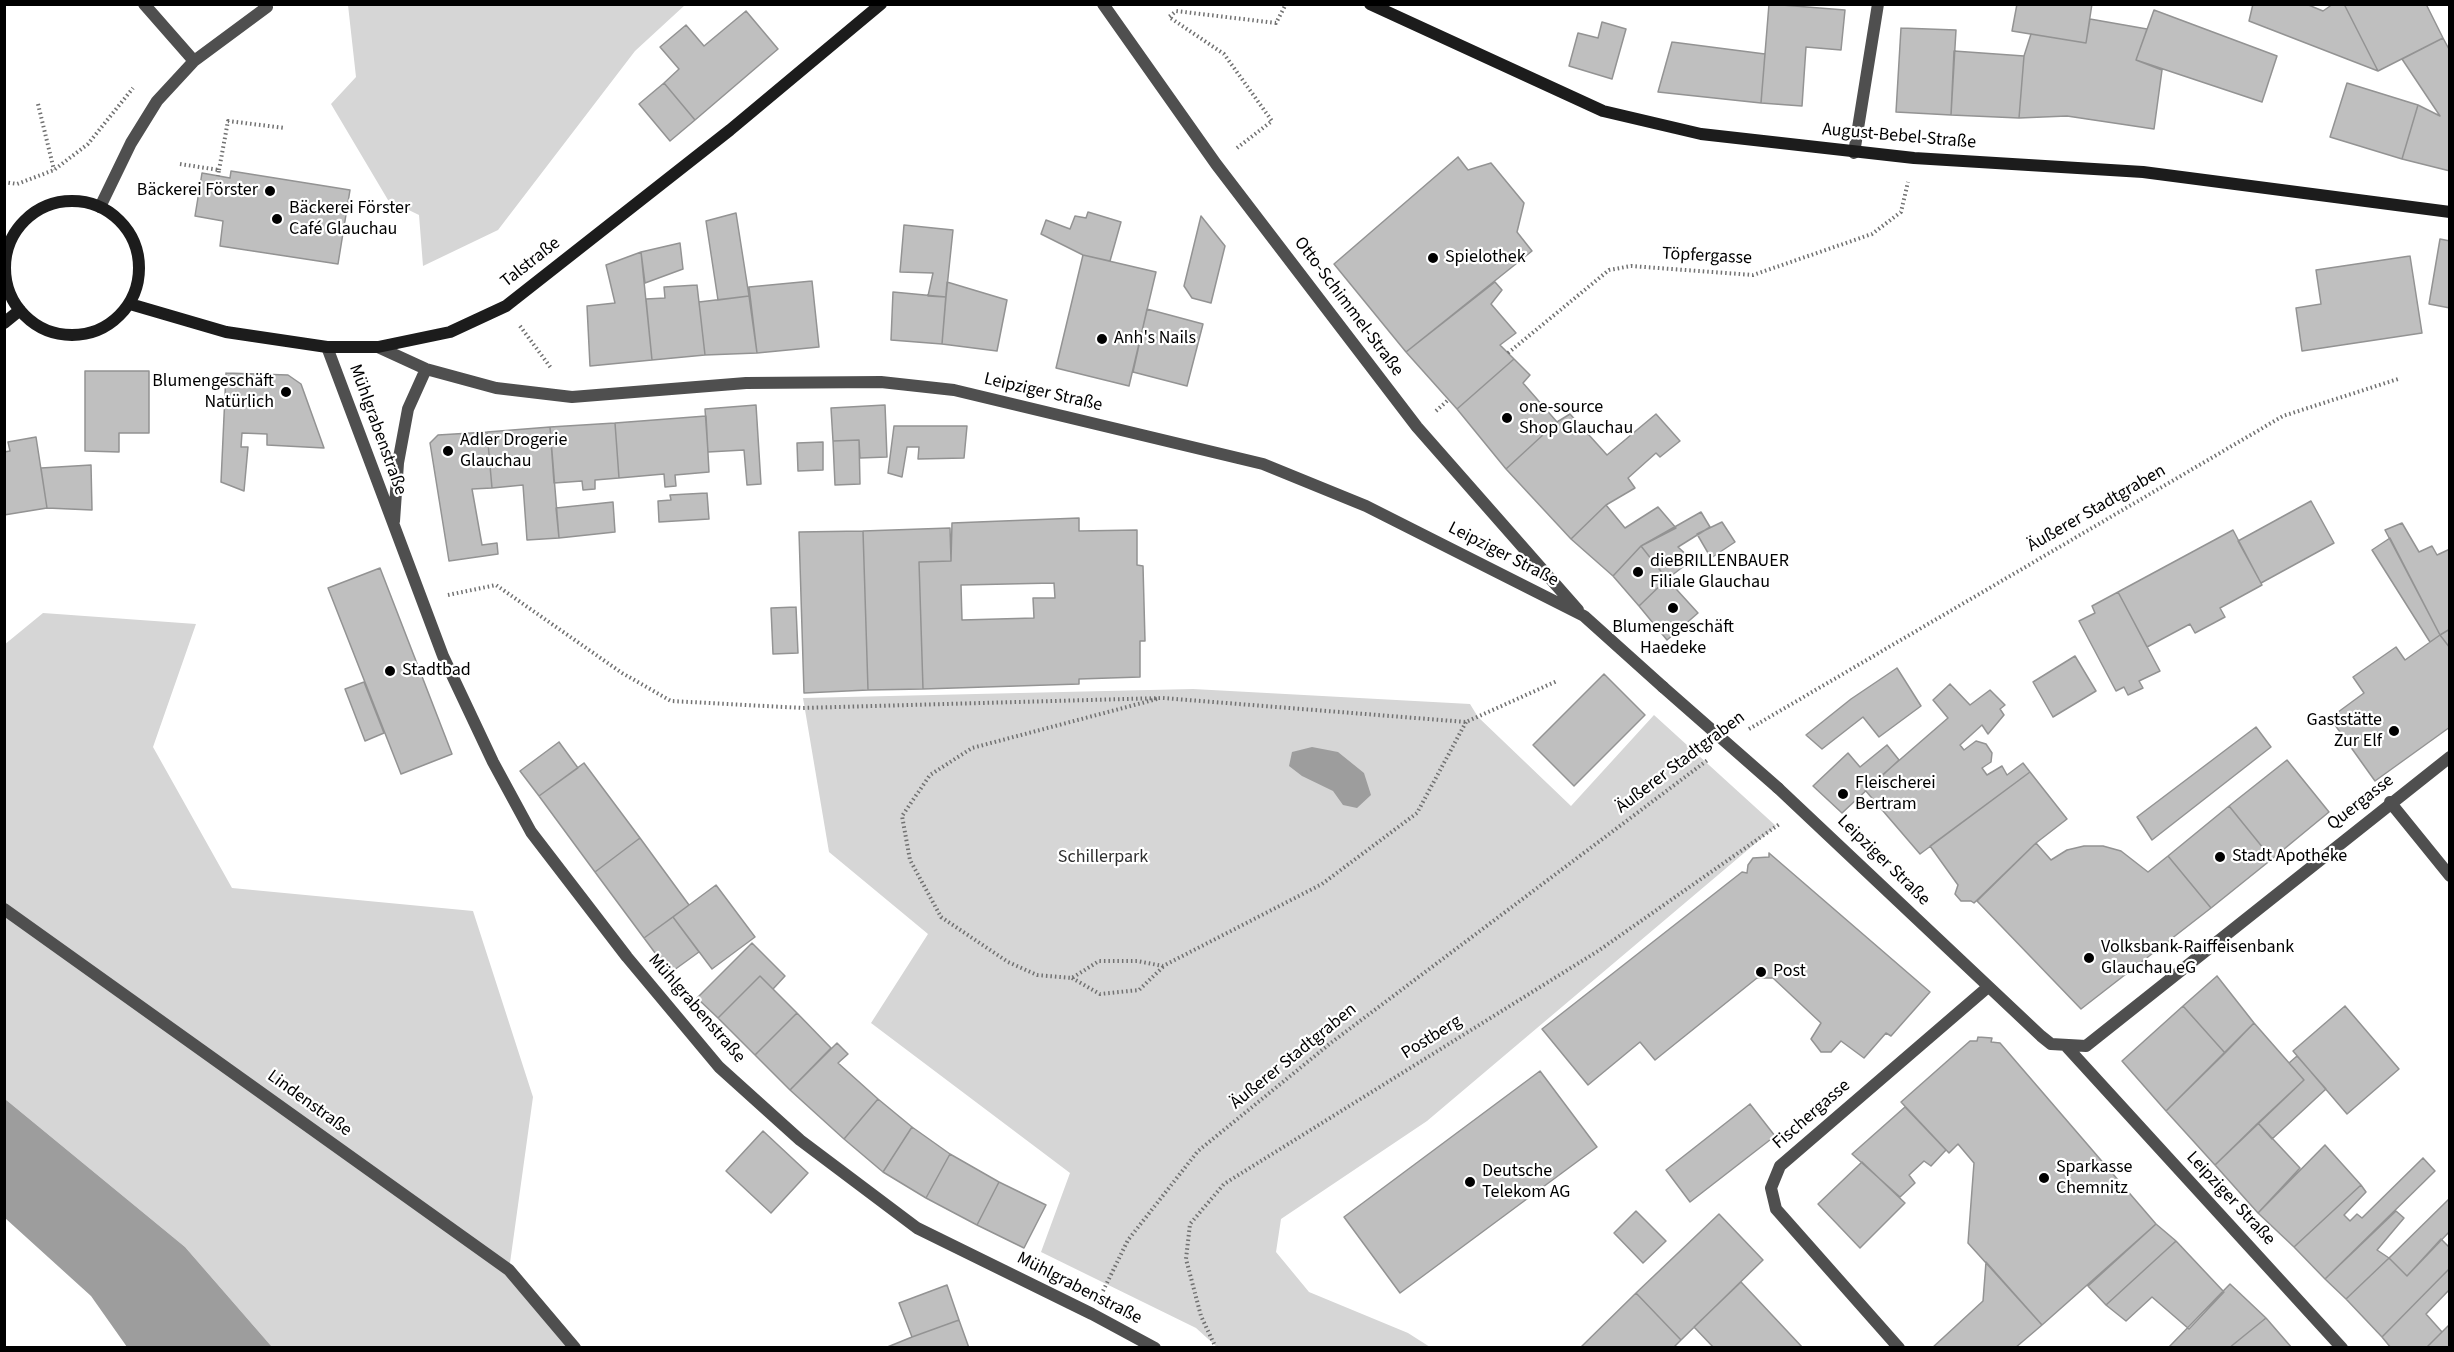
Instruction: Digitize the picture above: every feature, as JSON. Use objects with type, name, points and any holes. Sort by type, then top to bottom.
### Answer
[{"type":"street","points":[[144,4],[194,62]]},
{"type":"street","name":"Talstraße","points":[[130,304],[226,332],[327,347],[378,347],[450,332],[506,306],[730,130],[881,4]]},
{"type":"street","name":"Otto-Schimmel-Straße","points":[[1103,4],[1216,164],[1417,427],[1584,616]]},
{"type":"street","name":"August-Bebel-Straße","points":[[1370,4],[1603,111],[1701,134],[1854,153],[2143,172],[2450,212]]},
{"type":"street","points":[[1854,153],[1878,4]]},
{"type":"street","points":[[100,207],[131,143],[152,109],[194,62],[267,7]]},
{"type":"street","points":[[81,201],[100,207],[119,220],[132,238],[139,260],[138,282],[130,304],[116,319],[97,330],[77,336],[55,334],[35,325],[20,310],[10,293],[5,274],[9,234],[41,208],[61,202],[81,201]]},
{"type":"street","points":[[4,323],[20,310]]},
{"type":"street","name":"Mühlgrabenstraße","points":[[327,347],[424,600],[443,656],[493,762],[531,832],[627,957],[719,1066],[800,1140],[917,1228],[1155,1347]]},
{"type":"street","name":"Leipziger Straße","points":[[378,347],[426,369],[496,388],[572,398],[746,382],[881,382],[954,390],[1263,464],[1366,506],[1584,616],[1801,808],[2051,1044],[2066,1046],[2342,1347]]},
{"type":"street","name":"Mühlgrabenstraße","points":[[394,525],[398,463],[408,409],[426,369]]},
{"type":"street","name":"Quergasse","points":[[2066,1046],[2086,1046],[2390,802],[2450,757]]},
{"type":"street","points":[[2390,802],[2450,876]]},
{"type":"street","name":"Lindenstraße","points":[[4,909],[509,1270],[575,1347]]},
{"type":"street","name":"Fischergasse","points":[[1899,1347],[1776,1209],[1771,1188],[1780,1167],[1988,987]]},
{"type":"path","points":[[1216,164],[1272,122],[1224,54],[1168,17],[1176,11],[1276,23],[1286,4]]},
{"type":"path","points":[[4,182],[17,184],[54,170],[88,144],[134,86]]},
{"type":"path","points":[[38,104],[54,170]]},
{"type":"path","points":[[218,176],[228,121],[285,128]]},
{"type":"path","name":"Töpfergasse","points":[[1508,353],[1609,270],[1631,266],[1753,275],[1872,234],[1901,212],[1914,158]]},
{"type":"path","points":[[180,164],[219,170]]},
{"type":"path","points":[[506,306],[572,398]]},
{"type":"path","name":"Äußerer Stadtgraben","points":[[1744,733],[2283,416],[2398,379]]},
{"type":"path","points":[[424,600],[496,585],[622,673],[671,701],[803,708],[1163,698],[1466,722],[1557,681]]},
{"type":"path","points":[[1163,698],[972,748],[930,775],[902,816],[910,860],[940,917],[1008,962],[1038,975],[1072,978],[1100,994],[1139,990],[1164,966],[1322,884],[1417,813],[1466,722]]},
{"type":"path","name":"Äußerer Stadtgraben","points":[[1092,1314],[1128,1240],[1198,1151],[1332,1042],[1715,754]]},
{"type":"path","name":"Postberg","points":[[1216,1347],[1201,1317],[1186,1259],[1190,1224],[1224,1184],[1598,951],[1801,808]]},
{"type":"path","points":[[1072,978],[1099,961],[1137,961],[1164,966]]},
{"type":"green space","points":[[348,4],[685,5],[635,51],[498,230],[423,266],[419,215],[388,200],[331,104],[356,77]]},
{"type":"green space","points":[[43,613],[196,624],[153,747],[232,888],[473,911],[533,1097],[509,1270],[575,1347],[272,1347],[185,1247],[5,1099],[4,645]]},
{"type":"green space","name":"Schillerpark","points":[[1193,689],[1470,704],[1478,717],[1571,806],[1654,715],[1776,826],[1427,1121],[1281,1219],[1276,1252],[1309,1292],[1408,1333],[1430,1347],[1217,1347],[1196,1328],[1041,1252],[1070,1173],[871,1023],[928,934],[829,852],[803,698]]},
{"type":"shaded area","points":[[1312,747],[1338,752],[1364,773],[1371,795],[1357,808],[1343,805],[1333,791],[1302,776],[1289,766],[1292,752]]},
{"type":"shaded area","points":[[5,1099],[185,1247],[272,1347],[127,1347],[91,1296],[5,1218]]},
{"type":"building","points":[[1769,4],[1845,10],[1841,50],[1806,47],[1802,106],[1761,103]]},
{"type":"building","points":[[2017,4],[2092,4],[2086,43],[2012,31]]},
{"type":"building","points":[[2253,4],[2306,4],[2323,11],[2333,4],[2344,4],[2378,71],[2249,21]]},
{"type":"building","points":[[2344,4],[2426,4],[2443,38],[2378,71]]},
{"type":"building","points":[[2154,10],[2277,56],[2262,102],[2136,60]]},
{"type":"building","points":[[746,11],[778,49],[695,120],[664,83],[679,69],[660,47],[686,25],[704,46]]},
{"type":"building","points":[[2090,19],[2147,29],[2136,60],[2162,70],[2154,129],[2067,116],[2019,118],[2024,56],[2031,34],[2086,43]]},
{"type":"building","points":[[1602,22],[1626,29],[1612,79],[1569,66],[1578,33],[1598,38]]},
{"type":"building","points":[[1901,28],[1956,30],[1951,115],[1896,112]]},
{"type":"building","points":[[2443,38],[2450,51],[2450,171],[2402,159],[2418,105],[2440,116],[2402,59]]},
{"type":"building","points":[[1672,42],[1765,54],[1761,103],[1658,92]]},
{"type":"building","points":[[1954,51],[2024,56],[2019,118],[1951,115]]},
{"type":"building","points":[[664,83],[695,120],[670,141],[639,104]]},
{"type":"building","points":[[2347,83],[2418,105],[2402,159],[2330,137]]},
{"type":"building","name":"Spielothek","points":[[1458,157],[1468,170],[1491,163],[1524,203],[1517,232],[1532,251],[1406,352],[1334,264]]},
{"type":"building","name":"Bäckerei Förster Café Glauchau","points":[[231,171],[350,190],[338,264],[220,246],[223,221],[195,216],[202,173],[230,178]]},
{"type":"building","points":[[1088,212],[1121,222],[1110,261],[1083,255],[1041,234],[1046,220],[1070,229],[1075,216],[1086,218]]},
{"type":"building","points":[[736,213],[749,296],[718,300],[706,221]]},
{"type":"building","points":[[1201,216],[1225,246],[1211,303],[1192,298],[1184,286]]},
{"type":"building","points":[[904,225],[953,230],[946,297],[928,296],[933,273],[900,272]]},
{"type":"building","points":[[2440,239],[2450,241],[2450,308],[2429,304]]},
{"type":"building","points":[[680,243],[683,269],[645,283],[641,252]]},
{"type":"building","points":[[641,252],[652,360],[590,366],[587,306],[615,303],[606,265]]},
{"type":"building","name":"Anh's Nails","points":[[1083,255],[1156,272],[1129,386],[1056,368]]},
{"type":"building","points":[[2410,256],[2422,333],[2302,351],[2296,308],[2321,304],[2316,270]]},
{"type":"building","points":[[812,281],[819,347],[757,353],[749,287]]},
{"type":"building","points":[[947,282],[1007,300],[997,351],[942,344]]},
{"type":"building","points":[[1495,282],[1502,290],[1491,304],[1516,333],[1500,345],[1514,359],[1457,409],[1406,352]]},
{"type":"building","points":[[697,285],[705,355],[652,360],[646,299],[665,298],[664,287]]},
{"type":"building","points":[[893,292],[946,297],[942,344],[891,340]]},
{"type":"building","points":[[749,296],[757,353],[705,355],[699,302]]},
{"type":"building","points":[[1147,309],[1203,324],[1187,386],[1133,372]]},
{"type":"building","points":[[1514,359],[1530,375],[1523,383],[1557,422],[1506,469],[1457,409]]},
{"type":"building","points":[[85,371],[149,371],[149,433],[119,433],[119,452],[85,451]]},
{"type":"building","points":[[226,373],[288,375],[301,384],[324,448],[267,445],[267,434],[242,433],[241,447],[248,447],[244,491],[221,482]]},
{"type":"building","points":[[756,405],[761,484],[747,485],[744,450],[708,452],[705,409]]},
{"type":"building","points":[[885,405],[887,457],[860,458],[859,440],[833,441],[831,408]]},
{"type":"building","points":[[1570,414],[1607,455],[1656,414],[1680,441],[1660,457],[1656,453],[1628,478],[1635,488],[1606,505],[1571,539],[1506,469],[1557,422]]},
{"type":"building","points":[[706,416],[709,472],[675,475],[676,486],[665,487],[664,474],[619,478],[615,423]]},
{"type":"building","points":[[615,423],[619,478],[595,480],[595,489],[583,490],[582,481],[554,483],[550,427]]},
{"type":"building","points":[[894,426],[967,426],[964,458],[918,459],[919,447],[907,447],[902,477],[888,473]]},
{"type":"building","points":[[550,427],[559,538],[527,540],[523,485],[492,488],[487,432]]},
{"type":"building","points":[[487,432],[492,488],[472,489],[482,545],[497,543],[498,554],[449,561],[430,443],[438,435]]},
{"type":"building","points":[[36,437],[47,508],[4,515],[4,452],[10,451],[8,442]]},
{"type":"building","points":[[859,440],[860,484],[835,485],[833,441]]},
{"type":"building","points":[[823,442],[823,470],[798,471],[797,443]]},
{"type":"building","points":[[91,465],[92,510],[47,508],[41,468]]},
{"type":"building","points":[[707,493],[709,519],[659,522],[658,501],[671,500],[670,495]]},
{"type":"building","points":[[2311,501],[2334,543],[2261,583],[2238,541]]},
{"type":"building","points":[[613,502],[615,532],[559,538],[556,508]]},
{"type":"building","points":[[1606,505],[1625,528],[1658,507],[1676,528],[1641,546],[1613,576],[1571,539]]},
{"type":"building","points":[[1701,512],[1710,527],[1678,547],[1692,560],[1667,579],[1641,546]]},
{"type":"building","points":[[1079,518],[1079,531],[1137,530],[1137,565],[1143,566],[1145,641],[1140,641],[1140,677],[1079,679],[1079,684],[923,689],[919,562],[951,561],[952,523]],"holes":[[[1054,583],[1055,598],[1033,598],[1034,618],[962,620],[961,585]]]},
{"type":"building","points":[[1722,522],[1735,542],[1711,558],[1697,534]]},
{"type":"building","points":[[2402,523],[2419,552],[2432,546],[2437,555],[2450,549],[2450,629],[2440,635],[2385,530]]},
{"type":"building","points":[[950,528],[951,561],[919,562],[923,689],[868,690],[863,531]]},
{"type":"building","points":[[2233,530],[2262,585],[2220,608],[2225,617],[2195,633],[2190,624],[2147,647],[2118,592]]},
{"type":"building","points":[[863,531],[868,690],[804,693],[799,532]]},
{"type":"building","points":[[2390,538],[2440,635],[2430,642],[2372,550]]},
{"type":"building","points":[[1641,546],[1667,579],[1639,606],[1613,576]]},
{"type":"building","name":"Stadtbad","points":[[380,568],[452,754],[401,774],[328,588]]},
{"type":"building","points":[[1667,579],[1698,613],[1667,640],[1639,606]]},
{"type":"building","points":[[2118,592],[2160,671],[2139,681],[2143,688],[2128,695],[2124,687],[2116,691],[2079,621],[2095,613],[2092,606]]},
{"type":"building","points":[[796,607],[798,653],[773,654],[771,608]]},
{"type":"building","points":[[2450,629],[2450,648],[2440,635]]},
{"type":"building","points":[[2440,635],[2450,648],[2450,727],[2375,781],[2330,718],[2364,693],[2353,677],[2396,647],[2405,660]]},
{"type":"building","points":[[2075,656],[2096,691],[2053,717],[2033,682]]},
{"type":"building","points":[[1897,668],[1921,706],[1879,737],[1863,717],[1822,749],[1806,735],[1851,699]]},
{"type":"building","points":[[1604,674],[1645,715],[1574,786],[1533,745]]},
{"type":"building","points":[[364,682],[384,733],[365,741],[345,689]]},
{"type":"building","points":[[1950,684],[1970,705],[1990,690],[2005,705],[2000,709],[2004,715],[1988,734],[1982,725],[1960,745],[1964,750],[1976,741],[1986,744],[1992,753],[1991,762],[1982,768],[1987,775],[2002,766],[2007,775],[2023,763],[2030,772],[1920,854],[1865,790],[1948,718],[1933,700]]},
{"type":"building","points":[[2256,727],[2271,747],[2152,840],[2137,817]]},
{"type":"building","points":[[559,742],[578,768],[539,796],[520,771]]},
{"type":"building","points":[[1887,745],[1899,760],[1842,813],[1813,786],[1848,753],[1860,767]]},
{"type":"building","points":[[2287,760],[2329,812],[2272,859],[2229,806]]},
{"type":"building","points":[[584,763],[640,838],[595,872],[539,796]]},
{"type":"building","points":[[2030,772],[2067,819],[2036,843],[1974,903],[1961,901],[1955,894],[1958,885],[1930,846]]},
{"type":"building","name":"Stadt Apotheke","points":[[2229,806],[2272,859],[2211,908],[2168,856]]},
{"type":"building","points":[[640,838],[689,905],[644,938],[595,872]]},
{"type":"building","name":"Volksbank-Raiffeisenbank Glauchau eG","points":[[2036,843],[2051,860],[2067,850],[2084,846],[2103,846],[2121,851],[2148,872],[2168,856],[2211,908],[2081,1009],[1977,901]]},
{"type":"building","name":"Post","points":[[1769,853],[1930,992],[1891,1036],[1886,1033],[1864,1058],[1841,1041],[1831,1052],[1821,1052],[1811,1039],[1821,1023],[1773,978],[1757,978],[1655,1060],[1640,1042],[1588,1085],[1542,1029],[1742,872],[1747,873],[1748,865],[1753,858],[1769,857]]},
{"type":"building","points":[[716,885],[755,937],[712,969],[673,917]]},
{"type":"building","points":[[673,917],[699,952],[670,973],[644,938]]},
{"type":"building","points":[[752,943],[785,976],[773,989],[760,976],[718,1018],[697,998]]},
{"type":"building","points":[[760,976],[797,1013],[755,1055],[718,1018]]},
{"type":"building","points":[[2217,976],[2254,1023],[2225,1053],[2183,1006]]},
{"type":"building","points":[[2183,1006],[2225,1053],[2166,1111],[2122,1061]]},
{"type":"building","points":[[2345,1006],[2399,1069],[2347,1114],[2293,1051]]},
{"type":"building","points":[[797,1013],[831,1048],[790,1090],[755,1055]]},
{"type":"building","points":[[2254,1023],[2304,1080],[2215,1165],[2166,1111]]},
{"type":"building","name":"Sparkasse Chemnitz","points":[[1978,1037],[1992,1038],[1991,1042],[2000,1043],[2156,1224],[2042,1325],[1968,1243],[1974,1163],[1958,1144],[1949,1153],[1901,1102],[1970,1041],[1977,1041]]},
{"type":"building","points":[[837,1043],[848,1054],[838,1063],[878,1099],[844,1139],[790,1090]]},
{"type":"building","points":[[2297,1056],[2326,1089],[2272,1139],[2258,1123],[2304,1080],[2289,1063]]},
{"type":"building","name":"Deutsche Telekom AG","points":[[1540,1071],[1597,1147],[1400,1293],[1344,1217]]},
{"type":"building","points":[[878,1099],[912,1127],[883,1172],[844,1139]]},
{"type":"building","points":[[1750,1104],[1775,1136],[1690,1202],[1666,1170]]},
{"type":"building","points":[[1905,1107],[1946,1150],[1931,1166],[1924,1161],[1909,1175],[1915,1183],[1900,1197],[1852,1154]]},
{"type":"building","points":[[2258,1123],[2300,1168],[2258,1213],[2215,1165]]},
{"type":"building","points":[[912,1127],[950,1154],[926,1198],[883,1172]]},
{"type":"building","points":[[763,1131],[808,1173],[771,1213],[726,1171]]},
{"type":"building","points":[[2325,1145],[2361,1185],[2294,1247],[2258,1213]]},
{"type":"building","points":[[950,1154],[999,1182],[977,1225],[926,1198]]},
{"type":"building","points":[[2423,1158],[2435,1171],[2325,1279],[2294,1247],[2361,1185],[2366,1192],[2344,1215],[2350,1221],[2357,1214],[2362,1218]]},
{"type":"building","points":[[1862,1162],[1905,1203],[1860,1248],[1818,1204]]},
{"type":"building","points":[[999,1182],[1046,1205],[1024,1248],[977,1225]]},
{"type":"building","points":[[2450,1198],[2450,1231],[2407,1276],[2389,1258]]},
{"type":"building","points":[[1636,1211],[1666,1241],[1643,1263],[1614,1233]]},
{"type":"building","points":[[2396,1211],[2404,1218],[2377,1250],[2389,1258],[2346,1299],[2325,1279]]},
{"type":"building","points":[[1719,1214],[1763,1260],[1681,1340],[1636,1293]]},
{"type":"building","points":[[2156,1224],[2176,1241],[2106,1305],[2088,1286]]},
{"type":"building","points":[[2441,1239],[2450,1248],[2450,1268],[2382,1337],[2346,1299],[2389,1258],[2407,1276]]},
{"type":"building","points":[[2176,1241],[2224,1292],[2189,1329],[2152,1297],[2126,1321],[2106,1305]]},
{"type":"building","points":[[1986,1262],[2042,1325],[2015,1348],[1932,1348],[1983,1301]]},
{"type":"building","points":[[2450,1268],[2450,1289],[2426,1314],[2442,1332],[2426,1348],[2391,1348],[2382,1337]]},
{"type":"building","points":[[1741,1282],[1803,1348],[1714,1348],[1694,1327]]},
{"type":"building","points":[[2230,1284],[2266,1318],[2229,1348],[2168,1348]]},
{"type":"building","points":[[947,1285],[959,1320],[912,1337],[899,1303]]},
{"type":"building","points":[[1636,1293],[1681,1340],[1673,1348],[1580,1348]]},
{"type":"building","points":[[2266,1318],[2292,1348],[2229,1348]]},
{"type":"building","points":[[959,1320],[969,1348],[885,1348],[912,1337]]},
{"type":"building","points":[[2450,1324],[2450,1348],[2426,1348]]},
{"type":"place","name":"Bäckerei Förster","points":[[270,191]]},
{"type":"place","name":"Bäckerei Förster Café Glauchau","points":[[277,219]]},
{"type":"place","name":"Spielothek","points":[[1433,258]]},
{"type":"place","name":"Anh's Nails","points":[[1102,339]]},
{"type":"place","name":"Blumengeschäft Natürlich","points":[[286,392]]},
{"type":"place","name":"one-source Shop Glauchau","points":[[1507,418]]},
{"type":"place","name":"Adler Drogerie Glauchau","points":[[448,451]]},
{"type":"place","name":"dieBRILLENBAUER Filiale Glauchau","points":[[1638,572]]},
{"type":"place","name":"Blumengeschäft Haedeke","points":[[1673,608]]},
{"type":"place","name":"Stadtbad","points":[[390,671]]},
{"type":"place","name":"Gaststätte Zur Elf","points":[[2394,731]]},
{"type":"place","name":"Fleischerei Bertram","points":[[1843,794]]},
{"type":"place","name":"Stadt Apotheke","points":[[2220,857]]},
{"type":"place","name":"Volksbank-Raiffeisenbank Glauchau eG","points":[[2089,958]]},
{"type":"place","name":"Post","points":[[1761,972]]},
{"type":"place","name":"Sparkasse Chemnitz","points":[[2044,1178]]},
{"type":"place","name":"Deutsche Telekom AG","points":[[1470,1182]]}]
